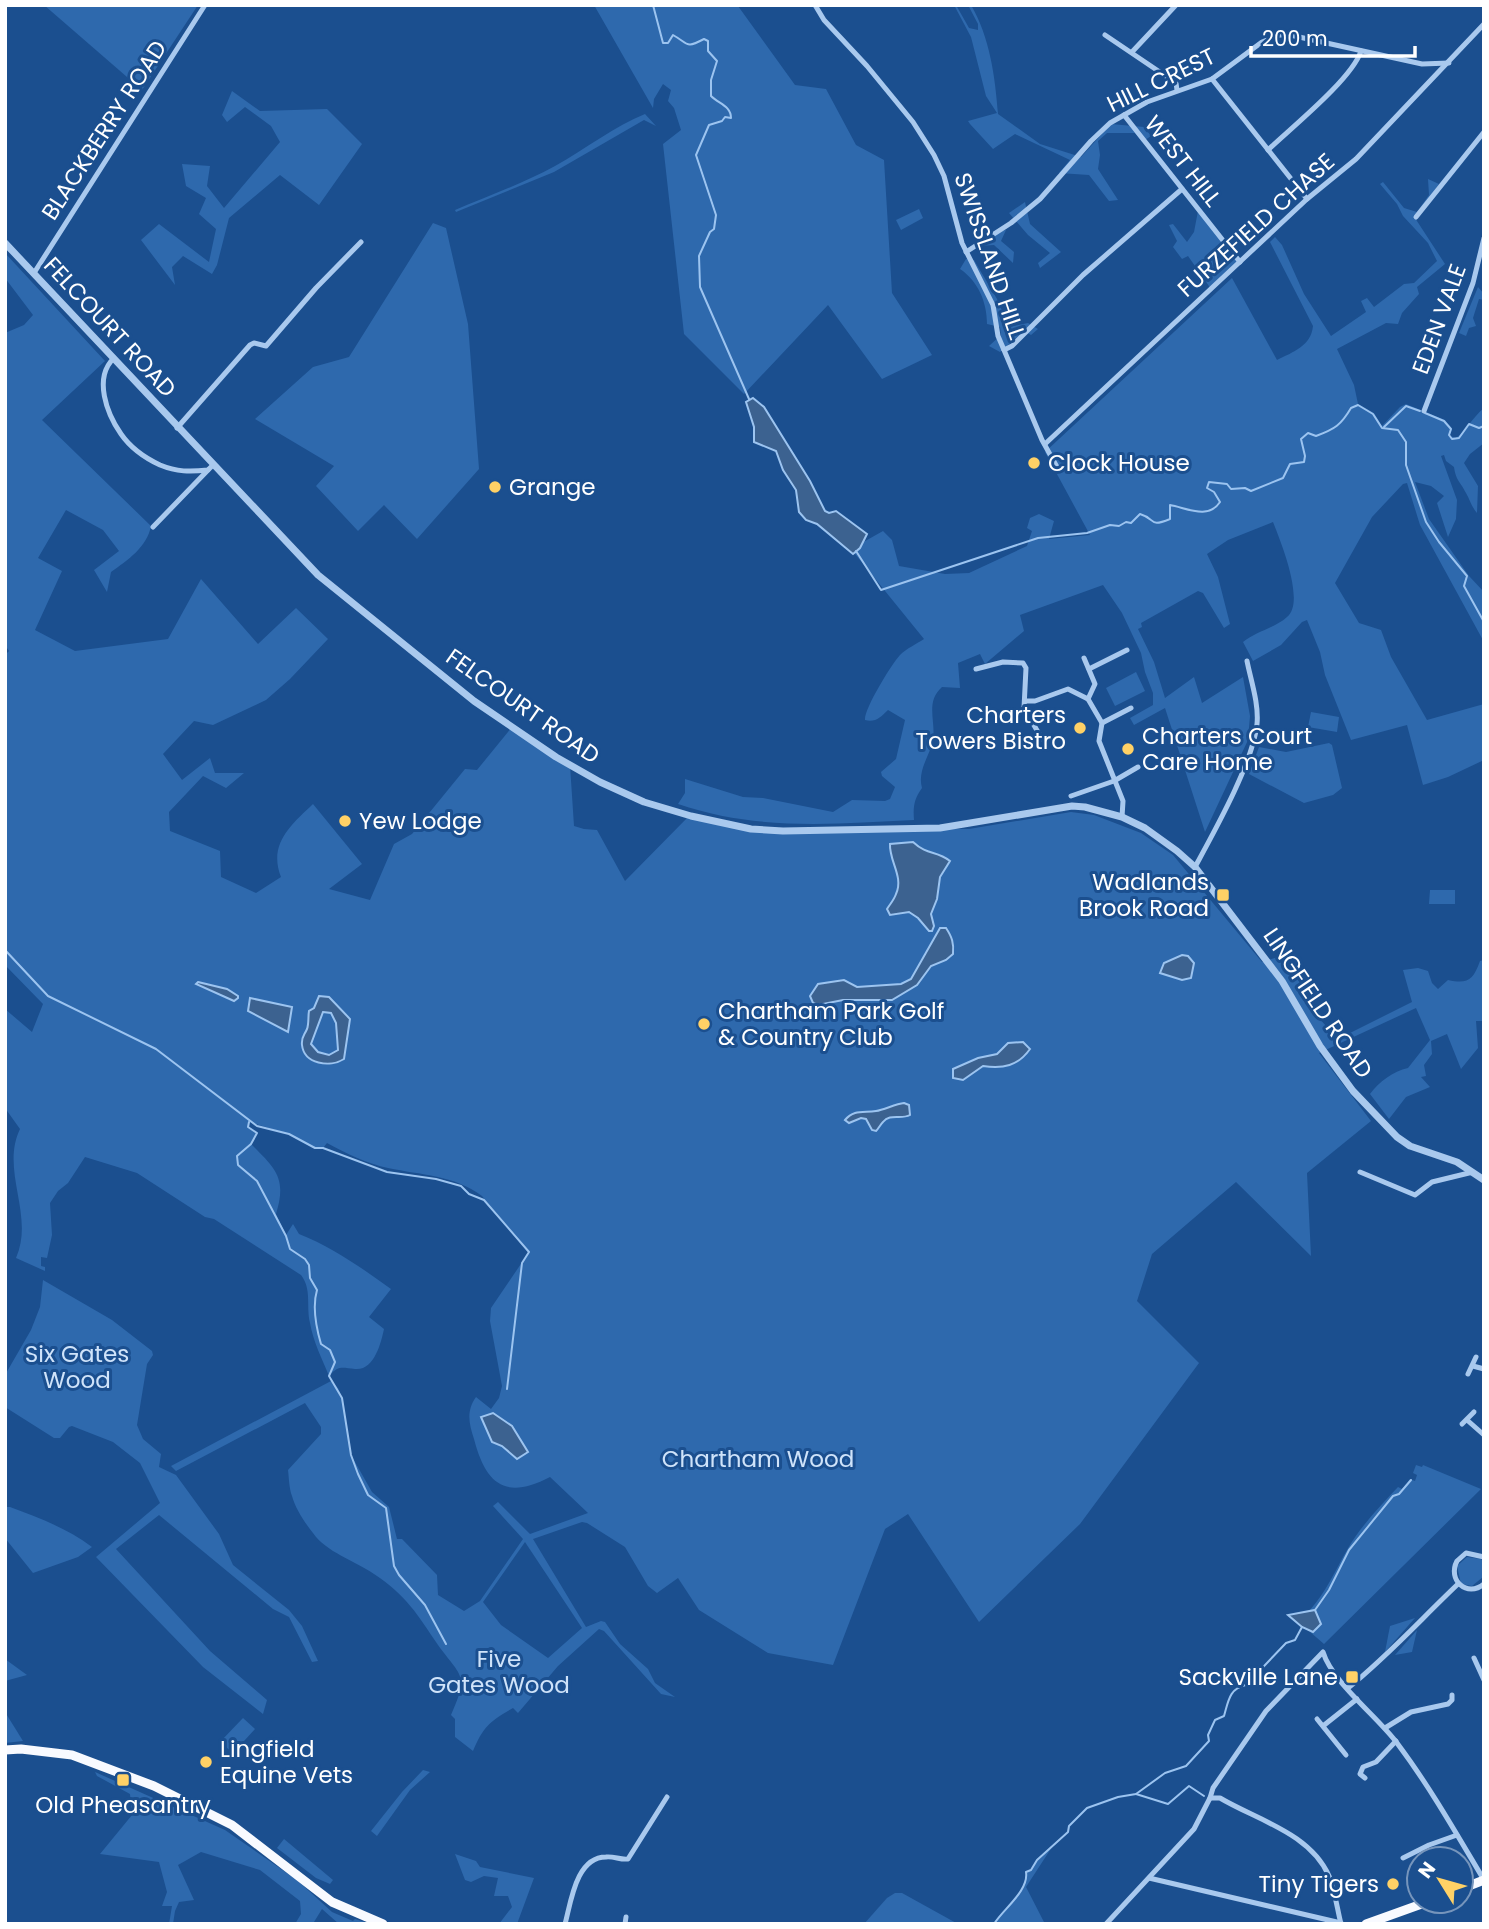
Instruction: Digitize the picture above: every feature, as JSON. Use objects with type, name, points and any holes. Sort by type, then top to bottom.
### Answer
[{"type":"highway","points":[[5,1750],[21,1748],[72,1755],[154,1786],[232,1825],[332,1902],[383,1924]]},
{"type":"highway","points":[[1366,1924],[1405,1910]]},
{"type":"street","name":"BLACKBERRY ROAD","points":[[34,273],[205,5]]},
{"type":"street","name":"SWISSLAND HILL","points":[[815,5],[824,20],[867,66],[913,122],[934,155],[944,176],[966,252],[993,305],[998,336],[1057,467]]},
{"type":"street","points":[[1132,51],[1175,5]]},
{"type":"street","name":"FURZEFIELD CHASE","points":[[1045,444],[1307,199],[1356,159],[1450,63],[1484,24]]},
{"type":"street","points":[[1105,35],[1176,83],[1178,90]]},
{"type":"street","name":"HILL CREST","points":[[966,252],[1011,223],[1040,199],[1110,123],[1147,102],[1212,79],[1262,42],[1280,35],[1290,35],[1422,64],[1450,63]]},
{"type":"street","points":[[1268,150],[1336,85],[1359,58],[1361,51]]},
{"type":"street","points":[[1212,79],[1307,199]]},
{"type":"street","name":"WEST HILL","points":[[1124,115],[1240,262]]},
{"type":"street","points":[[1416,218],[1484,132]]},
{"type":"street","points":[[1004,350],[1012,346],[1083,275],[1182,189]]},
{"type":"street","name":"EDEN VALE","points":[[1424,411],[1473,283],[1484,238]]},
{"type":"street","points":[[177,428],[250,345],[254,343],[266,346],[316,288],[361,242]]},
{"type":"street","name":"FELCOURT ROAD","points":[[5,243],[114,358],[211,467],[318,575],[474,701],[556,757],[600,782],[644,802],[721,824],[782,831],[940,828],[1072,806],[1122,817],[1162,839],[1195,867],[1203,878]]},
{"type":"street","points":[[114,358],[105,374],[104,394],[121,435],[144,456],[162,466],[188,473],[211,467]]},
{"type":"street","points":[[153,527],[211,467]]},
{"type":"street","points":[[1089,669],[1127,650]]},
{"type":"street","points":[[1084,658],[1095,684],[1088,699]]},
{"type":"street","points":[[1195,867],[1253,746],[1257,716],[1247,661]]},
{"type":"street","points":[[976,669],[1003,662],[1023,663],[1026,668],[1024,708],[1042,739]]},
{"type":"street","points":[[1025,701],[1035,701],[1068,689],[1088,699],[1102,723],[1099,741],[1123,801],[1122,817]]},
{"type":"street","points":[[1102,723],[1131,708]]},
{"type":"street","points":[[1071,796],[1114,782],[1138,767]]},
{"type":"street","name":"LINGFIELD ROAD","points":[[1203,878],[1282,981],[1320,1046],[1353,1091],[1397,1137],[1410,1146],[1457,1162],[1484,1180]]},
{"type":"street","points":[[1360,1172],[1415,1195],[1432,1182],[1474,1172]]},
{"type":"street","points":[[1468,1374],[1476,1357]]},
{"type":"street","points":[[1473,1366],[1484,1369]]},
{"type":"street","points":[[1474,1412],[1464,1422],[1484,1435]]},
{"type":"street","points":[[1484,1557],[1466,1553],[1457,1561],[1454,1573],[1458,1584],[1466,1589],[1472,1590],[1484,1584]]},
{"type":"street","points":[[1348,1688],[1382,1661],[1420,1619],[1458,1584]]},
{"type":"street","points":[[1106,1924],[1194,1829],[1213,1788],[1266,1711],[1323,1652],[1325,1660],[1396,1741],[1426,1784],[1484,1880]]},
{"type":"street","points":[[1474,1658],[1484,1680]]},
{"type":"street","points":[[1385,1728],[1411,1712],[1448,1704],[1452,1695]]},
{"type":"street","points":[[1323,1726],[1357,1699]]},
{"type":"street","points":[[1317,1719],[1346,1755]]},
{"type":"street","points":[[1365,1778],[1360,1774],[1363,1767],[1376,1762],[1396,1741]]},
{"type":"street","points":[[565,1924],[582,1870],[588,1863],[606,1857],[628,1859],[667,1797]]},
{"type":"street","points":[[1149,1878],[1341,1923],[1330,1879],[1304,1844],[1293,1835],[1220,1798],[1210,1798]]},
{"type":"street","points":[[1432,1845],[1457,1835]]},
{"type":"green space","points":[[44,5],[198,5],[142,90]]},
{"type":"green space","points":[[594,5],[738,6],[795,85],[826,89],[856,145],[884,160],[892,293],[932,355],[882,379],[828,305],[744,394],[684,334],[663,144],[681,130],[674,108],[668,101],[671,90],[663,84],[654,99],[653,108]]},
{"type":"green space","points":[[954,5],[969,28],[978,30],[978,24],[968,5],[971,5],[983,31],[993,72],[998,114],[1040,144],[1081,157],[1111,124],[1144,127],[1151,136],[1142,142],[1135,133],[1107,133],[1098,141],[1098,169],[1118,200],[1109,201],[1089,175],[1059,173],[1070,160],[1015,134],[993,149],[970,124],[968,121],[997,113],[986,96],[971,37]]},
{"type":"green space","points":[[232,91],[260,111],[327,109],[362,144],[319,205],[280,175],[229,218],[217,265],[212,274],[183,256],[172,267],[175,285],[141,240],[159,224],[209,262],[216,229],[199,214],[206,198],[186,186],[182,164],[210,166],[207,186],[224,208],[280,142],[271,126],[245,107],[227,122],[222,115]]},
{"type":"green space","points":[[645,114],[656,126],[644,120],[554,172],[456,212],[455,210],[543,172]]},
{"type":"green space","points":[[1428,179],[1439,184],[1415,218],[1445,264],[1417,287],[1419,294],[1402,313],[1398,324],[1386,323],[1337,349],[1354,385],[1358,404],[1374,413],[1382,426],[1406,404],[1445,420],[1452,429],[1450,436],[1456,438],[1484,408],[1484,443],[1470,454],[1464,463],[1478,486],[1477,513],[1457,478],[1454,467],[1446,461],[1444,455],[1441,456],[1457,500],[1456,519],[1448,537],[1437,503],[1444,496],[1431,486],[1415,482],[1429,519],[1469,576],[1484,592],[1484,642],[1420,525],[1407,483],[1372,517],[1335,583],[1359,623],[1381,630],[1391,657],[1427,720],[1484,704],[1484,760],[1423,785],[1407,725],[1351,740],[1307,620],[1281,645],[1253,661],[1243,642],[1287,617],[1294,598],[1290,571],[1273,522],[1228,540],[1207,554],[1218,577],[1230,624],[1224,628],[1203,593],[1198,591],[1141,623],[1142,627],[1138,629],[1154,662],[1165,698],[1194,677],[1202,703],[1243,677],[1250,716],[1248,740],[1205,832],[1165,708],[1134,725],[1130,718],[1153,705],[1153,693],[1141,653],[1122,613],[1103,585],[1020,615],[1024,631],[985,664],[980,654],[958,663],[960,688],[942,687],[932,705],[933,740],[922,769],[922,788],[915,803],[914,820],[795,824],[707,813],[678,804],[685,793],[685,779],[743,797],[763,798],[833,812],[852,800],[890,799],[895,787],[881,772],[896,759],[905,720],[888,710],[872,721],[865,720],[866,714],[896,660],[924,639],[851,549],[883,531],[892,540],[899,566],[945,574],[969,573],[1027,546],[1032,531],[1027,528],[1030,518],[1039,514],[1054,521],[1049,539],[1090,535],[1045,452],[1232,278],[1277,360],[1305,343],[1313,326],[1270,242],[1275,237],[1282,245],[1304,294],[1331,336],[1366,312],[1361,301],[1367,298],[1374,307],[1404,284],[1414,283],[1437,261],[1428,243],[1403,216],[1397,204],[1380,184],[1383,182],[1404,208],[1417,212],[1429,195]]},
{"type":"green space","points":[[1025,202],[1030,224],[1061,252],[1040,268],[1038,263],[1050,253],[1028,235],[1009,213]]},
{"type":"green space","points":[[919,209],[923,218],[901,230],[896,220]]},
{"type":"green space","points":[[1198,211],[1240,262],[1211,289],[1188,256],[1182,259],[1173,247],[1177,241],[1169,225],[1173,224],[1187,242],[1194,232]],"holes":[[[1218,248],[1228,256],[1230,263],[1216,269],[1213,266],[1216,262],[1210,256]]]},
{"type":"green space","points":[[433,223],[446,228],[468,324],[479,469],[417,539],[384,505],[358,531],[316,486],[334,466],[255,419],[313,367],[349,357]]},
{"type":"green space","points":[[1006,230],[1001,241],[1014,252],[1013,263],[994,245],[978,246],[990,233]]},
{"type":"green space","points":[[5,253],[105,361],[42,420],[151,526],[141,547],[111,572],[107,592],[94,570],[119,551],[103,530],[66,510],[38,558],[62,571],[35,630],[75,651],[168,639],[201,579],[258,644],[296,608],[328,639],[266,700],[213,725],[194,721],[163,754],[182,780],[210,758],[215,773],[244,773],[226,788],[203,776],[169,812],[170,831],[220,851],[221,877],[256,893],[281,877],[277,855],[280,845],[290,828],[313,804],[362,864],[329,889],[370,900],[394,844],[412,834],[465,769],[477,770],[512,727],[570,765],[574,826],[597,830],[625,881],[689,816],[751,829],[969,829],[1071,812],[1094,815],[1141,833],[1173,855],[1262,962],[1281,956],[1298,979],[1316,1015],[1338,1039],[1412,1002],[1403,970],[1418,968],[1428,971],[1432,983],[1438,989],[1448,980],[1468,980],[1475,973],[1480,961],[1484,960],[1484,1021],[1476,1021],[1478,1048],[1461,1069],[1447,1034],[1431,1041],[1432,1054],[1424,1065],[1426,1076],[1421,1077],[1430,1087],[1406,1097],[1389,1119],[1370,1094],[1387,1078],[1408,1068],[1430,1040],[1416,1008],[1319,1053],[1371,1121],[1307,1173],[1311,1256],[1236,1182],[1152,1254],[1137,1301],[1199,1363],[1080,1524],[979,1622],[908,1514],[885,1529],[833,1665],[768,1653],[699,1610],[678,1578],[657,1593],[648,1586],[625,1547],[582,1522],[533,1539],[586,1627],[605,1622],[620,1644],[648,1669],[655,1683],[675,1697],[661,1694],[604,1631],[599,1629],[558,1666],[518,1713],[513,1708],[488,1725],[473,1751],[455,1737],[455,1719],[451,1715],[460,1691],[460,1677],[417,1615],[385,1582],[319,1540],[295,1505],[288,1470],[321,1434],[321,1427],[305,1403],[176,1471],[171,1466],[331,1381],[342,1398],[351,1455],[372,1492],[389,1507],[397,1539],[402,1539],[437,1575],[438,1595],[464,1611],[480,1601],[523,1539],[493,1506],[498,1502],[530,1534],[588,1513],[550,1477],[521,1487],[500,1484],[485,1468],[479,1455],[470,1423],[471,1407],[476,1397],[491,1409],[499,1398],[502,1386],[490,1321],[491,1308],[529,1252],[482,1196],[449,1180],[380,1166],[327,1143],[323,1148],[315,1148],[289,1134],[249,1122],[248,1127],[257,1133],[251,1144],[273,1168],[280,1183],[276,1214],[286,1235],[293,1224],[299,1234],[335,1252],[391,1289],[369,1317],[384,1329],[372,1361],[362,1368],[338,1369],[329,1376],[313,1336],[306,1286],[301,1275],[137,1173],[85,1157],[68,1183],[50,1203],[52,1235],[47,1258],[41,1257],[41,1266],[45,1267],[45,1271],[16,1258],[22,1226],[14,1161],[20,1129],[5,1108],[5,1009],[32,1032],[43,1004],[5,965],[5,655],[9,651],[5,645],[5,333],[24,325],[33,315],[5,278]],"holes":[[[493,1413],[512,1426],[528,1452],[517,1458],[492,1442],[481,1417]],[[525,1542],[582,1628],[548,1658],[501,1625],[483,1602]]]},
{"type":"green space","points":[[966,259],[974,260],[997,299],[1009,327],[1028,323],[1038,329],[1031,335],[1024,331],[1000,352],[989,346],[1001,335],[1000,327],[987,324],[980,293],[972,280],[960,269]]},
{"type":"green space","points":[[1478,287],[1484,294],[1484,300],[1479,299],[1473,318],[1476,326],[1469,328],[1466,336],[1459,333]]},
{"type":"green space","points":[[1136,672],[1145,691],[1115,706],[1106,688]]},
{"type":"green space","points":[[1311,712],[1339,717],[1337,732],[1308,727]]},
{"type":"green space","points":[[1329,743],[1332,745],[1342,788],[1333,795],[1304,803],[1249,774],[1259,747],[1286,752]]},
{"type":"green space","points":[[1430,890],[1455,890],[1455,904],[1429,904]]},
{"type":"green space","name":"Six Gates Wood","points":[[43,1280],[112,1320],[152,1351],[153,1355],[147,1364],[137,1425],[143,1439],[161,1454],[159,1467],[176,1475],[219,1534],[233,1565],[289,1610],[302,1626],[318,1661],[312,1662],[289,1617],[273,1609],[159,1515],[116,1549],[210,1651],[267,1700],[263,1714],[203,1667],[96,1557],[160,1503],[140,1463],[113,1442],[72,1426],[60,1438],[54,1438],[5,1407],[5,1375],[31,1330],[40,1307]]},
{"type":"green space","points":[[1416,1465],[1423,1465],[1481,1489],[1324,1644],[1309,1631],[1313,1632],[1315,1611],[1310,1610],[1326,1589],[1352,1541],[1377,1509],[1398,1487],[1402,1489],[1410,1479],[1415,1481],[1417,1475],[1413,1473]]},
{"type":"green space","points":[[5,1507],[52,1524],[92,1547],[78,1557],[33,1573],[5,1538]]},
{"type":"green space","points":[[1467,1557],[1481,1559],[1484,1563],[1483,1577],[1472,1586],[1461,1584],[1457,1566]]},
{"type":"green space","points":[[1415,1618],[1385,1652],[1390,1626]]},
{"type":"green space","points":[[1417,1630],[1412,1652],[1395,1655]]},
{"type":"green space","points":[[5,1659],[27,1675],[5,1681]]},
{"type":"green space","points":[[5,1712],[23,1741],[5,1743]]},
{"type":"green space","points":[[243,1718],[255,1729],[233,1753],[220,1742]]},
{"type":"green space","points":[[423,1770],[430,1772],[410,1790],[377,1836],[371,1831]]},
{"type":"green space","points":[[95,1772],[225,1830],[297,1880],[332,1912],[353,1921],[355,1919],[371,1924],[339,1924],[322,1909],[314,1922],[295,1924],[301,1914],[300,1901],[260,1870],[201,1852],[178,1865],[194,1900],[179,1902],[173,1924],[169,1924],[172,1906],[162,1906],[167,1892],[159,1862],[100,1854],[132,1815],[130,1794],[97,1776]]},
{"type":"green space","points":[[284,1839],[333,1880],[330,1884],[316,1878],[277,1848]]},
{"type":"green space","points":[[1054,1844],[1026,1887],[1045,1924],[994,1924],[1020,1893],[1026,1872],[1031,1870],[1037,1860]]},
{"type":"green space","points":[[455,1854],[476,1861],[480,1867],[534,1878],[517,1924],[499,1924],[512,1907],[508,1896],[494,1896],[498,1878],[484,1876],[471,1882],[465,1880]]},
{"type":"green space","points":[[895,1893],[902,1893],[958,1924],[864,1924],[887,1898]]},
{"type":"shaded area","points":[[753,398],[764,407],[810,481],[825,511],[836,511],[867,534],[860,548],[853,554],[817,524],[806,520],[799,512],[796,490],[783,470],[776,451],[754,442],[754,427],[746,402]]},
{"type":"shaded area","points":[[913,842],[950,861],[940,877],[937,899],[931,914],[934,926],[932,931],[909,912],[890,915],[887,909],[898,888],[890,844]]},
{"type":"shaded area","points":[[940,928],[946,928],[950,934],[953,954],[931,966],[917,985],[892,1000],[843,1000],[818,1005],[813,1003],[810,996],[818,984],[844,980],[857,987],[901,984],[911,979]]},
{"type":"shaded area","points":[[1182,955],[1188,956],[1194,963],[1191,978],[1182,980],[1160,973],[1164,963]]},
{"type":"shaded area","points":[[198,982],[227,989],[238,998],[234,1001],[196,984]]},
{"type":"shaded area","points":[[319,996],[329,997],[350,1019],[344,1059],[325,1064],[312,1060],[304,1051],[302,1038],[308,1027],[309,1011],[314,1008]],"holes":[[[323,1012],[331,1013],[336,1023],[338,1050],[329,1055],[318,1052],[311,1044]]]},
{"type":"shaded area","points":[[250,998],[292,1007],[288,1032],[248,1011]]},
{"type":"shaded area","points":[[1023,1042],[1030,1049],[1015,1063],[997,1067],[983,1066],[963,1080],[953,1078],[953,1069],[978,1058],[997,1054],[1008,1043]]},
{"type":"shaded area","points":[[904,1103],[909,1105],[910,1115],[886,1119],[876,1131],[872,1130],[866,1119],[861,1118],[849,1123],[845,1120],[856,1113]]},
{"type":"shaded area","points":[[493,1413],[512,1426],[528,1452],[517,1459],[502,1446],[492,1442],[481,1417]]},
{"type":"shaded area","points":[[1315,1610],[1321,1624],[1313,1632],[1288,1615]]},
{"type":"waterway","points":[[653,5],[663,43],[668,43],[673,35],[687,44],[704,39],[708,41],[708,51],[717,61],[711,80],[711,96],[727,108],[731,118],[725,117],[722,121],[709,125],[696,155],[716,215],[714,229],[699,256],[700,287],[749,399]]},
{"type":"waterway","points":[[856,551],[881,590],[1038,538],[1087,533],[1110,525],[1119,526],[1126,522],[1131,523],[1140,514],[1155,523],[1163,522],[1170,519],[1170,505],[1203,512],[1210,510],[1220,502],[1214,492],[1207,488],[1209,482],[1227,484],[1231,489],[1245,488],[1251,491],[1283,478],[1290,464],[1304,462],[1301,439],[1308,433],[1316,436],[1333,429],[1351,408],[1358,405],[1373,414],[1382,428],[1398,430],[1406,442],[1406,465],[1426,522],[1467,576],[1464,586],[1484,622]]},
{"type":"waterway","points":[[1384,427],[1406,406],[1420,411]]},
{"type":"waterway","points":[[1425,413],[1444,421],[1451,429],[1449,435],[1452,439],[1459,438],[1469,424],[1479,428],[1484,426]]},
{"type":"waterway","points":[[5,950],[48,996],[156,1049],[257,1126],[289,1134],[315,1148],[323,1148],[387,1172],[436,1179],[461,1186],[469,1194],[484,1200],[529,1252],[522,1263],[507,1389]]},
{"type":"waterway","points":[[249,1122],[248,1127],[257,1133],[251,1144],[237,1156],[238,1165],[257,1181],[290,1249],[309,1265],[310,1278],[317,1290],[315,1310],[318,1331],[321,1344],[330,1350],[335,1362],[329,1376],[342,1398],[351,1455],[368,1495],[386,1508],[394,1566],[425,1605],[446,1644]]},
{"type":"waterway","points":[[1315,1610],[1329,1590],[1349,1550],[1393,1496],[1399,1494],[1411,1480]]},
{"type":"waterway","points":[[994,1924],[1020,1893],[1026,1872],[1068,1832],[1069,1826],[1087,1808],[1136,1794],[1165,1773],[1186,1766],[1209,1741],[1208,1735],[1215,1720],[1224,1716],[1228,1701],[1236,1689],[1246,1685],[1286,1643],[1295,1640],[1302,1627]]},
{"type":"waterway","points":[[1136,1794],[1168,1804],[1189,1786],[1204,1796]]},
{"type":"place","name":"Clock House","points":[[1034,463]]},
{"type":"place","name":"Grange","points":[[495,487]]},
{"type":"place","name":"Charters Towers Bistro","points":[[1080,728]]},
{"type":"place","name":"Charters Court Care Home","points":[[1128,749]]},
{"type":"place","name":"Yew Lodge","points":[[345,821]]},
{"type":"place","name":"Wadlands Brook Road","points":[[1223,895]]},
{"type":"place","name":"Chartham Park Golf & Country Club","points":[[704,1024]]},
{"type":"place","name":"Sackville Lane","points":[[1352,1677]]},
{"type":"place","name":"Lingfield Equine Vets","points":[[206,1762]]},
{"type":"place","name":"Old Pheasantry","points":[[123,1780]]},
{"type":"place","name":"Tiny Tigers","points":[[1393,1884]]},
{"type":"park label","name":"Chartham Wood","points":[[758,1459]]},
{"type":"park label","name":"Five Gates Wood","points":[[499,1672]]}]
